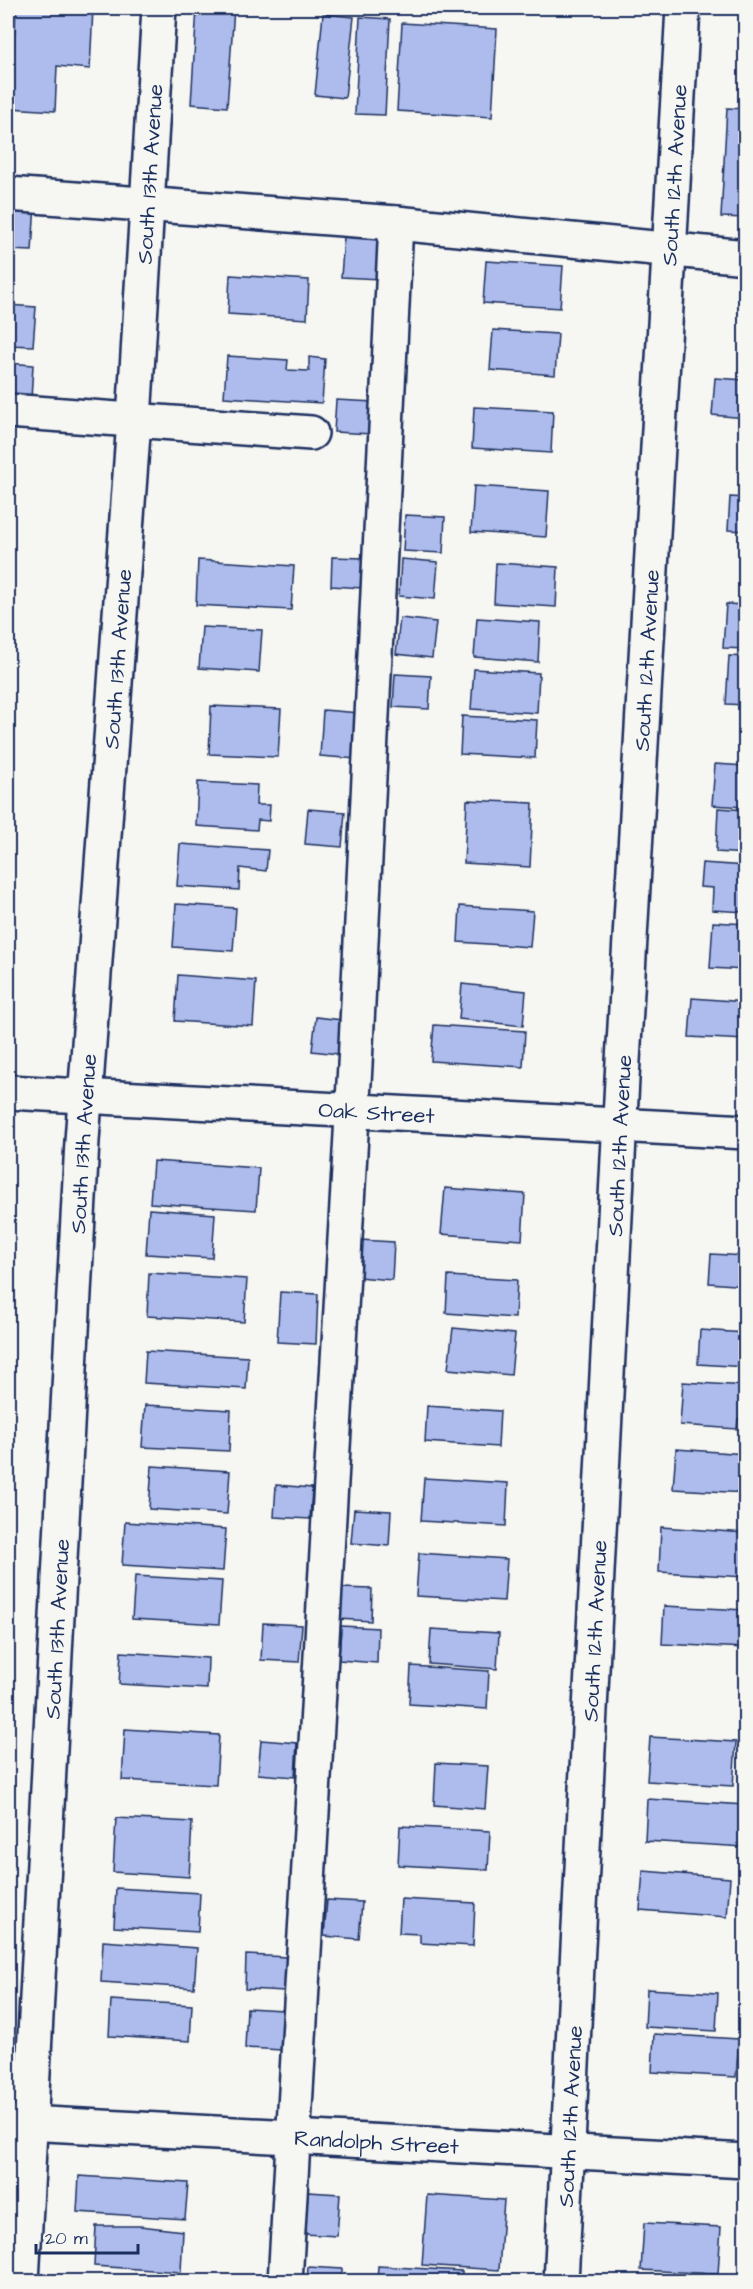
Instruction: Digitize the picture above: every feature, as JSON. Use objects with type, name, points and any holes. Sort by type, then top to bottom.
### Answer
[{"type":"street","name":"South 13th Avenue","points":[[22,2282],[19,2123],[85,1095],[134,420],[159,8]]},
{"type":"street","name":"South 12th Avenue","points":[[561,2282],[619,1124],[682,8]]},
{"type":"street","points":[[8,194],[147,202],[396,223],[746,257]]},
{"type":"street","points":[[285,2282],[351,1111],[396,223]]},
{"type":"street","points":[[8,411],[311,433]]},
{"type":"street","name":"Oak Street","points":[[8,1092],[746,1132]]},
{"type":"street","name":"Randolph Street","points":[[19,2123],[746,2161]]},
{"type":"building","points":[[16,8],[93,8],[90,69],[57,66],[55,111],[10,108]]},
{"type":"building","points":[[197,8],[234,8],[227,107],[191,104]]},
{"type":"building","points":[[323,14],[354,17],[345,98],[315,95]]},
{"type":"building","points":[[360,17],[390,19],[385,115],[355,114]]},
{"type":"building","points":[[402,23],[497,29],[492,117],[397,111]]},
{"type":"building","points":[[727,108],[746,109],[746,218],[721,217]]},
{"type":"building","points":[[8,202],[35,204],[32,251],[8,250]]},
{"type":"building","points":[[344,237],[383,240],[380,279],[341,277]]},
{"type":"building","points":[[486,261],[563,266],[560,308],[483,303]]},
{"type":"building","points":[[230,275],[309,280],[307,319],[228,314]]},
{"type":"building","points":[[8,305],[36,307],[33,346],[8,345]]},
{"type":"building","points":[[493,330],[558,334],[555,375],[490,370]]},
{"type":"building","points":[[744,339],[746,339],[746,375],[742,375]]},
{"type":"building","points":[[227,356],[288,360],[287,370],[309,371],[309,357],[325,359],[322,403],[224,397]]},
{"type":"building","points":[[8,363],[33,365],[31,400],[8,398]]},
{"type":"building","points":[[715,378],[746,380],[746,418],[712,415]]},
{"type":"building","points":[[336,400],[374,402],[372,434],[334,432]]},
{"type":"building","points":[[474,407],[553,411],[551,453],[472,448]]},
{"type":"building","points":[[8,426],[13,426],[11,467],[8,467]]},
{"type":"building","points":[[474,486],[549,491],[546,537],[471,532]]},
{"type":"building","points":[[730,497],[746,498],[746,531],[728,530]]},
{"type":"building","points":[[405,515],[445,517],[443,553],[403,551]]},
{"type":"building","points":[[8,534],[11,534],[10,570],[8,569]]},
{"type":"building","points":[[332,557],[364,558],[363,588],[331,586]]},
{"type":"building","points":[[401,559],[438,562],[435,599],[399,596]]},
{"type":"building","points":[[198,560],[294,566],[291,610],[196,605]]},
{"type":"building","points":[[496,563],[558,567],[556,607],[494,603]]},
{"type":"building","points":[[726,604],[746,605],[746,649],[723,648]]},
{"type":"building","points":[[400,618],[436,622],[432,658],[396,654]]},
{"type":"building","points":[[477,618],[540,622],[538,662],[474,657]]},
{"type":"building","points":[[202,627],[262,630],[259,672],[199,668]]},
{"type":"building","points":[[729,656],[746,657],[746,705],[726,704]]},
{"type":"building","points":[[474,669],[539,673],[537,713],[471,709]]},
{"type":"building","points":[[395,674],[431,676],[429,709],[393,707]]},
{"type":"building","points":[[211,706],[281,709],[278,757],[209,754]]},
{"type":"building","points":[[323,710],[360,713],[357,759],[320,756]]},
{"type":"building","points":[[462,716],[537,720],[535,758],[460,754]]},
{"type":"building","points":[[715,764],[746,766],[746,807],[712,805]]},
{"type":"building","points":[[8,772],[12,772],[10,812],[8,812]]},
{"type":"building","points":[[198,782],[257,785],[256,805],[270,805],[269,821],[258,820],[257,830],[196,826]]},
{"type":"building","points":[[467,800],[533,803],[530,867],[464,863]]},
{"type":"building","points":[[718,808],[746,810],[746,854],[716,852]]},
{"type":"building","points":[[308,809],[345,812],[342,847],[305,844]]},
{"type":"building","points":[[180,844],[268,850],[266,871],[240,868],[239,890],[177,886]]},
{"type":"building","points":[[702,863],[746,866],[746,912],[712,910],[713,888],[700,887]]},
{"type":"building","points":[[176,904],[236,908],[233,951],[173,947]]},
{"type":"building","points":[[460,906],[533,911],[530,947],[458,942]]},
{"type":"building","points":[[713,922],[746,924],[746,970],[710,968]]},
{"type":"building","points":[[178,975],[256,981],[253,1026],[175,1021]]},
{"type":"building","points":[[462,984],[526,991],[523,1026],[459,1019]]},
{"type":"building","points":[[692,998],[746,1002],[746,1040],[689,1037]]},
{"type":"building","points":[[316,1017],[342,1020],[338,1054],[312,1051]]},
{"type":"building","points":[[434,1025],[525,1031],[523,1067],[431,1061]]},
{"type":"building","points":[[153,1161],[259,1168],[256,1210],[150,1203]]},
{"type":"building","points":[[445,1188],[525,1194],[522,1240],[441,1234]]},
{"type":"building","points":[[149,1209],[215,1214],[212,1258],[146,1254]]},
{"type":"building","points":[[360,1240],[394,1242],[392,1280],[358,1277]]},
{"type":"building","points":[[711,1254],[746,1256],[746,1286],[709,1283]]},
{"type":"building","points":[[149,1273],[247,1279],[244,1322],[147,1316]]},
{"type":"building","points":[[448,1276],[517,1280],[515,1318],[446,1313]]},
{"type":"building","points":[[280,1292],[318,1294],[316,1344],[277,1342]]},
{"type":"building","points":[[453,1328],[515,1334],[511,1375],[448,1369]]},
{"type":"building","points":[[700,1330],[746,1333],[746,1367],[698,1364]]},
{"type":"building","points":[[146,1351],[248,1357],[246,1389],[144,1383]]},
{"type":"building","points":[[683,1382],[746,1386],[746,1419],[738,1419],[737,1429],[680,1425]]},
{"type":"building","points":[[145,1405],[231,1410],[229,1451],[142,1447]]},
{"type":"building","points":[[427,1406],[500,1411],[498,1447],[425,1442]]},
{"type":"building","points":[[676,1449],[746,1454],[746,1493],[673,1489]]},
{"type":"building","points":[[152,1466],[230,1471],[227,1514],[149,1509]]},
{"type":"building","points":[[424,1478],[508,1483],[506,1526],[421,1521]]},
{"type":"building","points":[[276,1485],[312,1488],[310,1519],[274,1517]]},
{"type":"building","points":[[354,1509],[391,1511],[389,1546],[351,1543]]},
{"type":"building","points":[[125,1522],[226,1529],[223,1571],[122,1565]]},
{"type":"building","points":[[661,1527],[746,1533],[746,1577],[659,1572]]},
{"type":"building","points":[[419,1553],[507,1559],[504,1601],[416,1596]]},
{"type":"building","points":[[135,1576],[222,1581],[219,1624],[132,1619]]},
{"type":"building","points":[[340,1588],[372,1589],[371,1621],[338,1619]]},
{"type":"building","points":[[664,1606],[746,1610],[746,1648],[662,1644]]},
{"type":"building","points":[[263,1623],[302,1625],[299,1662],[261,1660]]},
{"type":"building","points":[[341,1626],[378,1628],[377,1663],[339,1660]]},
{"type":"building","points":[[431,1629],[499,1633],[497,1669],[429,1664]]},
{"type":"building","points":[[121,1652],[208,1658],[207,1689],[119,1684]]},
{"type":"building","points":[[411,1666],[489,1671],[487,1709],[409,1704]]},
{"type":"building","points":[[125,1729],[219,1735],[216,1785],[122,1780]]},
{"type":"building","points":[[650,1737],[736,1742],[733,1786],[647,1781]]},
{"type":"building","points":[[261,1740],[297,1743],[295,1777],[258,1774]]},
{"type":"building","points":[[436,1763],[488,1766],[485,1809],[434,1805]]},
{"type":"building","points":[[647,1799],[746,1805],[745,1847],[645,1841]]},
{"type":"building","points":[[116,1818],[192,1822],[189,1877],[113,1872]]},
{"type":"building","points":[[400,1826],[490,1831],[488,1870],[398,1865]]},
{"type":"building","points":[[643,1871],[730,1878],[727,1917],[640,1910]]},
{"type":"building","points":[[116,1888],[200,1893],[198,1932],[114,1927]]},
{"type":"building","points":[[401,1899],[475,1903],[473,1946],[420,1943],[420,1934],[399,1933]]},
{"type":"building","points":[[327,1900],[362,1902],[359,1939],[324,1936]]},
{"type":"building","points":[[103,1941],[197,1948],[194,1988],[101,1982]]},
{"type":"building","points":[[246,1955],[287,1957],[285,1991],[245,1989]]},
{"type":"building","points":[[647,1989],[718,1993],[716,2031],[645,2027]]},
{"type":"building","points":[[111,2000],[192,2005],[190,2041],[109,2036]]},
{"type":"building","points":[[247,2008],[283,2010],[282,2050],[245,2048]]},
{"type":"building","points":[[654,2034],[739,2039],[736,2077],[652,2072]]},
{"type":"building","points":[[79,2176],[188,2183],[185,2219],[77,2212]]},
{"type":"building","points":[[308,2192],[340,2194],[337,2236],[305,2234]]},
{"type":"building","points":[[427,2195],[504,2200],[499,2270],[422,2265]]},
{"type":"building","points":[[644,2223],[721,2227],[718,2274],[641,2270]]},
{"type":"building","points":[[96,2226],[140,2226],[183,2231],[181,2272],[94,2266]]},
{"type":"building","points":[[378,2266],[462,2271],[462,2282],[377,2282]]},
{"type":"building","points":[[308,2267],[342,2269],[342,2282],[307,2282]]}]
